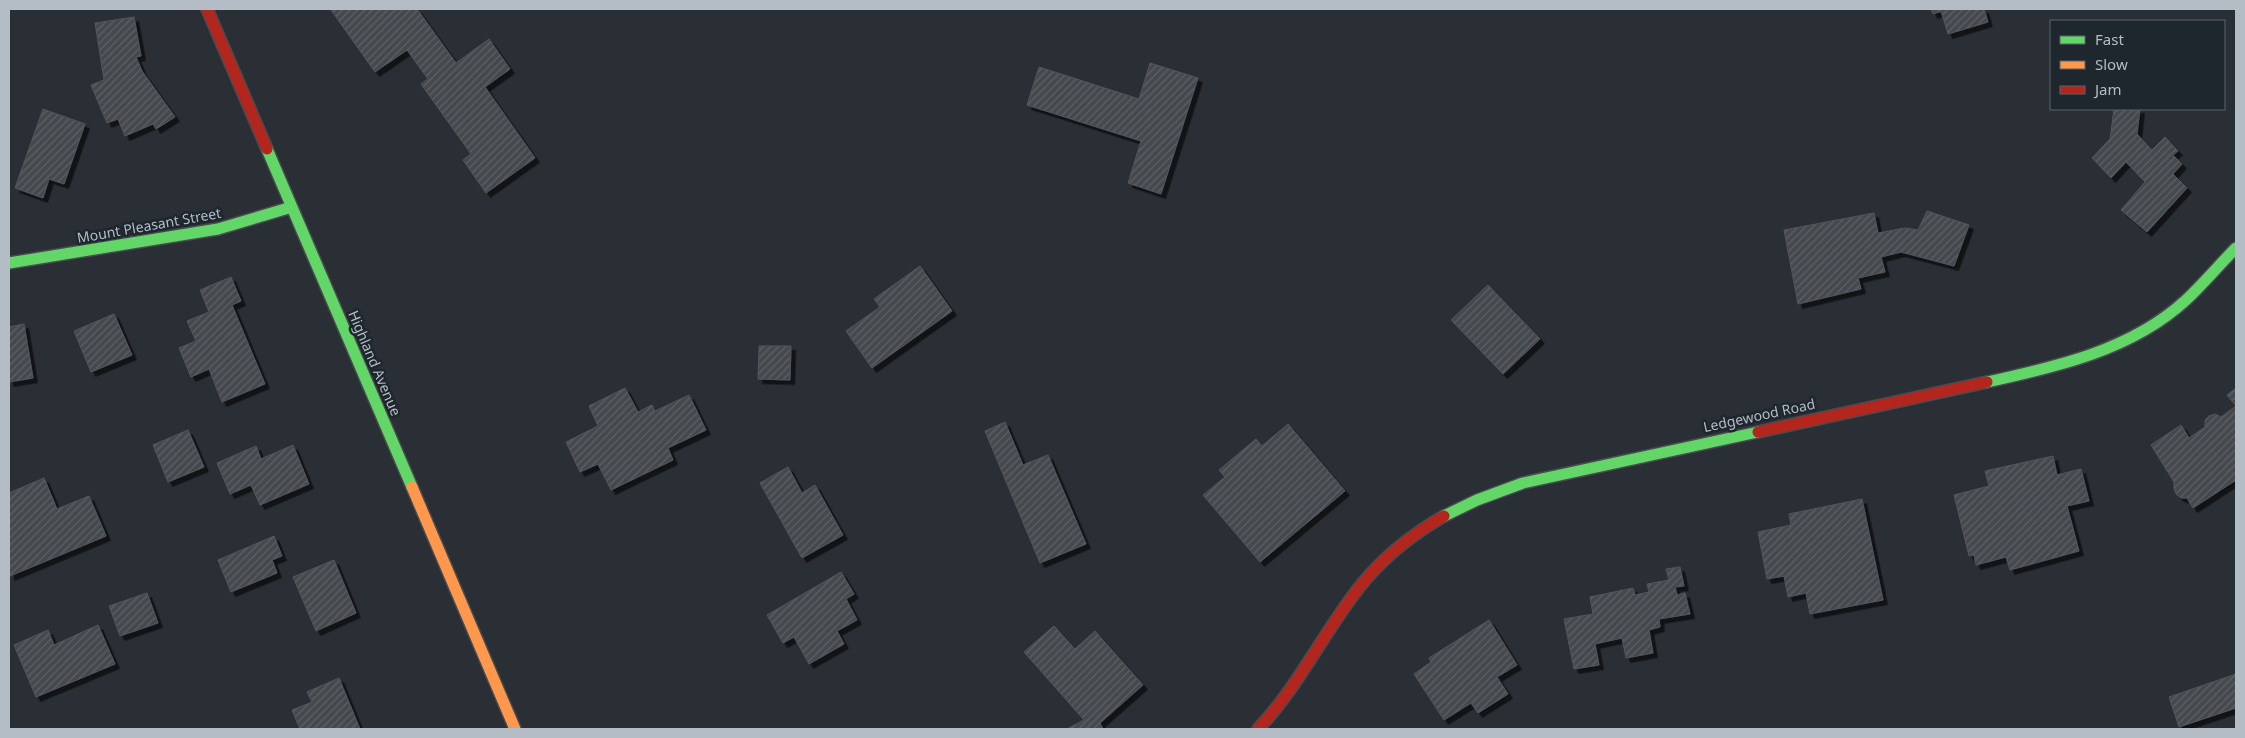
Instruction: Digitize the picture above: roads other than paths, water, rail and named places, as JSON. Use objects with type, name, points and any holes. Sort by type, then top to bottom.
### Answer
[{"type":"street","name":"Highland Avenue","points":[[207,9],[516,729]]},
{"type":"street","name":"Mount Pleasant Street","points":[[9,263],[218,229],[292,207]]},
{"type":"street","name":"Ledgewood Road","points":[[1258,729],[1281,704],[1357,590],[1379,565],[1439,520],[1476,500],[1523,483],[2045,369],[2073,361],[2144,331],[2185,300],[2236,248]]}]
